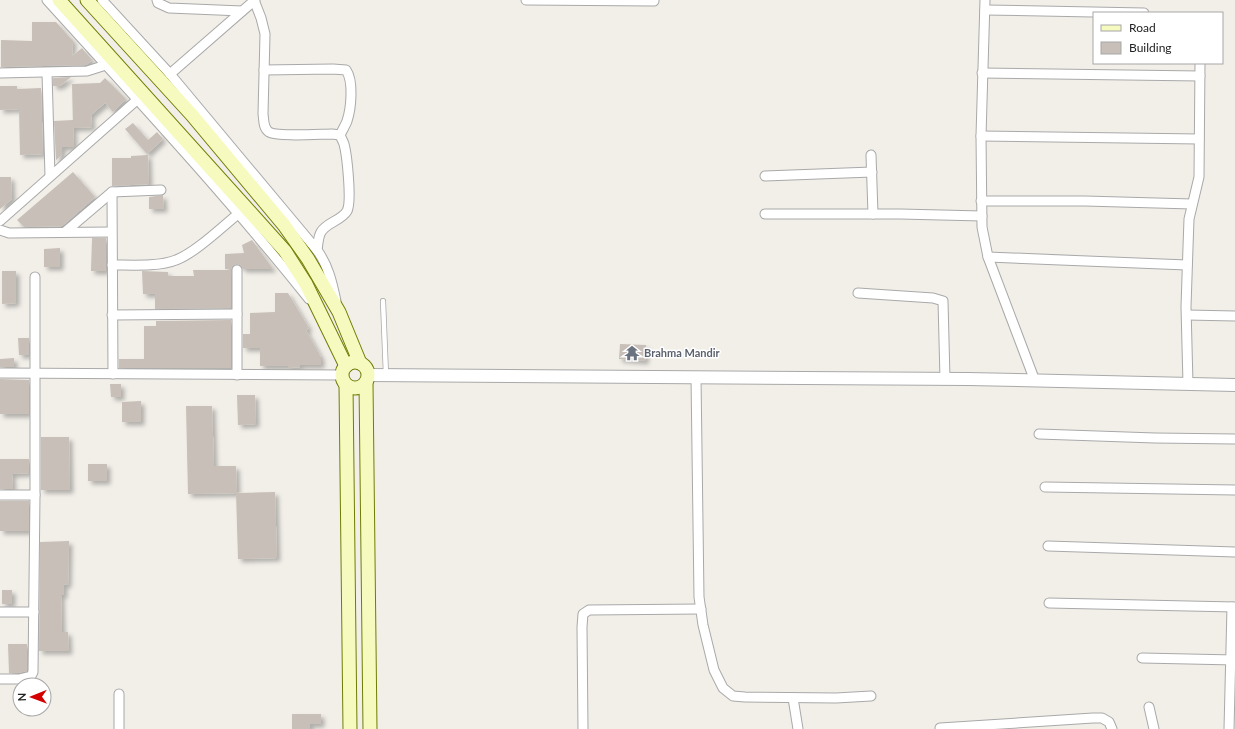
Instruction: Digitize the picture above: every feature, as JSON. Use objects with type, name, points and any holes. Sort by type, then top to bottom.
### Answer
[{"type":"main road","points":[[59,0],[285,251],[306,284],[350,387],[356,388],[367,379]]},
{"type":"main road","points":[[87,0],[192,115],[284,225],[308,260],[339,312],[360,363]]},
{"type":"main road","points":[[350,729],[345,375],[354,362],[365,366],[367,379],[370,729]]},
{"type":"street","points":[[47,0],[138,99],[274,256],[318,311]]},
{"type":"street","points":[[102,0],[170,74],[317,250],[331,276],[339,312]]},
{"type":"street","points":[[158,0],[158,3],[169,8],[242,11]]},
{"type":"street","points":[[170,74],[254,0],[265,34],[265,127],[268,131],[278,134],[332,134],[340,136],[344,142],[347,160],[348,210],[344,215],[325,226],[320,233],[317,250]]},
{"type":"street","points":[[526,0],[654,1]]},
{"type":"street","points":[[985,0],[981,136],[982,227],[988,257],[1035,381]]},
{"type":"street","points":[[985,10],[1093,12]]},
{"type":"street","points":[[1188,384],[1186,315],[1187,265],[1189,219],[1199,177],[1200,64]]},
{"type":"street","points":[[0,73],[87,71],[106,65]]},
{"type":"street","points":[[264,70],[346,70],[351,80],[350,108],[347,121],[340,136]]},
{"type":"street","points":[[47,73],[50,176]]},
{"type":"street","points":[[982,73],[1200,76]]},
{"type":"street","points":[[0,221],[138,99]]},
{"type":"street","points":[[981,136],[1199,139]]},
{"type":"street","points":[[871,155],[873,214]]},
{"type":"street","points":[[766,176],[872,172]]},
{"type":"street","points":[[65,232],[112,192],[161,190]]},
{"type":"street","points":[[112,192],[111,232],[113,374]]},
{"type":"street","points":[[981,201],[1085,201],[1192,204]]},
{"type":"street","points":[[112,265],[168,263],[177,260],[191,252],[238,214]]},
{"type":"street","points":[[765,214],[982,216]]},
{"type":"street","points":[[0,230],[9,233],[111,232]]},
{"type":"street","points":[[988,257],[1187,265]]},
{"type":"street","points":[[237,270],[237,374]]},
{"type":"street","points":[[0,679],[19,679],[31,676],[33,672],[36,374],[35,277]]},
{"type":"street","points":[[858,293],[933,298],[943,301],[945,379]]},
{"type":"street","points":[[112,315],[237,314]]},
{"type":"street","points":[[1186,315],[1235,316]]},
{"type":"street","points":[[0,373],[345,375]]},
{"type":"street","points":[[367,379],[386,375],[696,377],[945,379],[1235,385]]},
{"type":"street","points":[[696,377],[699,597],[708,649],[714,670],[723,688],[733,696],[744,697],[836,698],[871,696]]},
{"type":"street","points":[[1039,434],[1235,439]]},
{"type":"street","points":[[1045,487],[1235,490]]},
{"type":"street","points":[[0,495],[35,495]]},
{"type":"street","points":[[1048,546],[1235,552]]},
{"type":"street","points":[[1049,603],[1234,607],[1229,729]]},
{"type":"street","points":[[583,729],[583,614],[589,610],[701,609]]},
{"type":"street","points":[[0,612],[34,612]]},
{"type":"street","points":[[1142,658],[1233,660]]},
{"type":"street","points":[[119,694],[119,729]]},
{"type":"street","points":[[793,698],[798,729]]},
{"type":"street","points":[[1149,707],[1154,729]]},
{"type":"street","points":[[940,728],[1043,725],[1102,718],[1109,722],[1112,729]]},
{"type":"lane","points":[[383,302],[386,375]]},
{"type":"building","points":[[32,22],[56,22],[73,41],[72,56],[82,48],[92,60],[86,65],[1,67],[1,40],[32,41]]},
{"type":"building","points":[[71,77],[60,86],[53,86],[53,78]]},
{"type":"building","points":[[105,78],[126,99],[113,112],[105,103],[91,115],[92,127],[73,128],[72,84],[100,83]]},
{"type":"building","points":[[0,86],[17,86],[17,89],[41,88],[43,154],[20,155],[19,109],[0,110]]},
{"type":"building","points":[[73,120],[74,147],[62,147],[62,155],[56,160],[54,121]]},
{"type":"building","points":[[133,123],[148,140],[157,132],[163,139],[147,154],[125,129]]},
{"type":"building","points":[[148,155],[149,184],[112,186],[112,158],[131,158],[131,156]]},
{"type":"building","points":[[73,172],[95,197],[62,226],[24,227],[17,220]]},
{"type":"building","points":[[0,177],[11,177],[12,199],[0,209]]},
{"type":"building","points":[[163,195],[164,209],[149,209],[149,197]]},
{"type":"building","points":[[92,238],[106,238],[106,271],[91,271]]},
{"type":"building","points":[[252,240],[273,269],[243,269],[237,264],[231,269],[225,269],[225,254],[244,253],[242,245]]},
{"type":"building","points":[[60,248],[60,267],[44,267],[44,249]]},
{"type":"building","points":[[193,270],[231,270],[231,308],[155,309],[155,294],[143,294],[142,271],[168,272],[168,276],[194,276]]},
{"type":"building","points":[[2,271],[16,271],[16,303],[2,304]]},
{"type":"building","points":[[275,293],[288,293],[309,328],[306,330],[321,357],[321,365],[300,365],[300,367],[288,368],[288,366],[260,366],[260,348],[243,348],[243,334],[250,334],[250,313],[275,312]]},
{"type":"building","points":[[231,320],[231,368],[119,368],[119,359],[144,359],[144,326],[156,326],[156,321]]},
{"type":"building","points":[[18,338],[29,338],[29,355],[19,355]]},
{"type":"building","points":[[620,344],[646,345],[645,361],[619,359]]},
{"type":"building","points":[[14,358],[14,367],[0,367],[0,359]]},
{"type":"building","points":[[0,379],[29,380],[29,414],[0,414]]},
{"type":"building","points":[[110,384],[121,384],[121,397],[111,397]]},
{"type":"building","points":[[237,395],[255,395],[256,424],[238,425]]},
{"type":"building","points":[[141,401],[141,422],[122,422],[122,402]]},
{"type":"building","points":[[186,406],[212,406],[214,466],[236,466],[237,493],[188,494]]},
{"type":"building","points":[[41,437],[69,437],[70,490],[41,490]]},
{"type":"building","points":[[0,459],[29,459],[29,473],[12,474],[13,489],[0,489]]},
{"type":"building","points":[[88,464],[107,464],[107,481],[88,481]]},
{"type":"building","points":[[275,492],[277,558],[238,559],[236,493]]},
{"type":"building","points":[[0,501],[29,501],[29,531],[0,531]]},
{"type":"building","points":[[69,541],[68,585],[64,584],[64,595],[61,595],[62,632],[68,632],[69,651],[39,651],[40,542]]},
{"type":"building","points":[[2,590],[12,590],[12,604],[2,604]]},
{"type":"building","points":[[8,644],[27,644],[27,671],[9,673]]},
{"type":"building","points":[[292,714],[321,714],[321,724],[310,724],[310,729],[292,729]]},
{"type":"place","name":"Brahma Mandir","points":[[632,353]]}]
